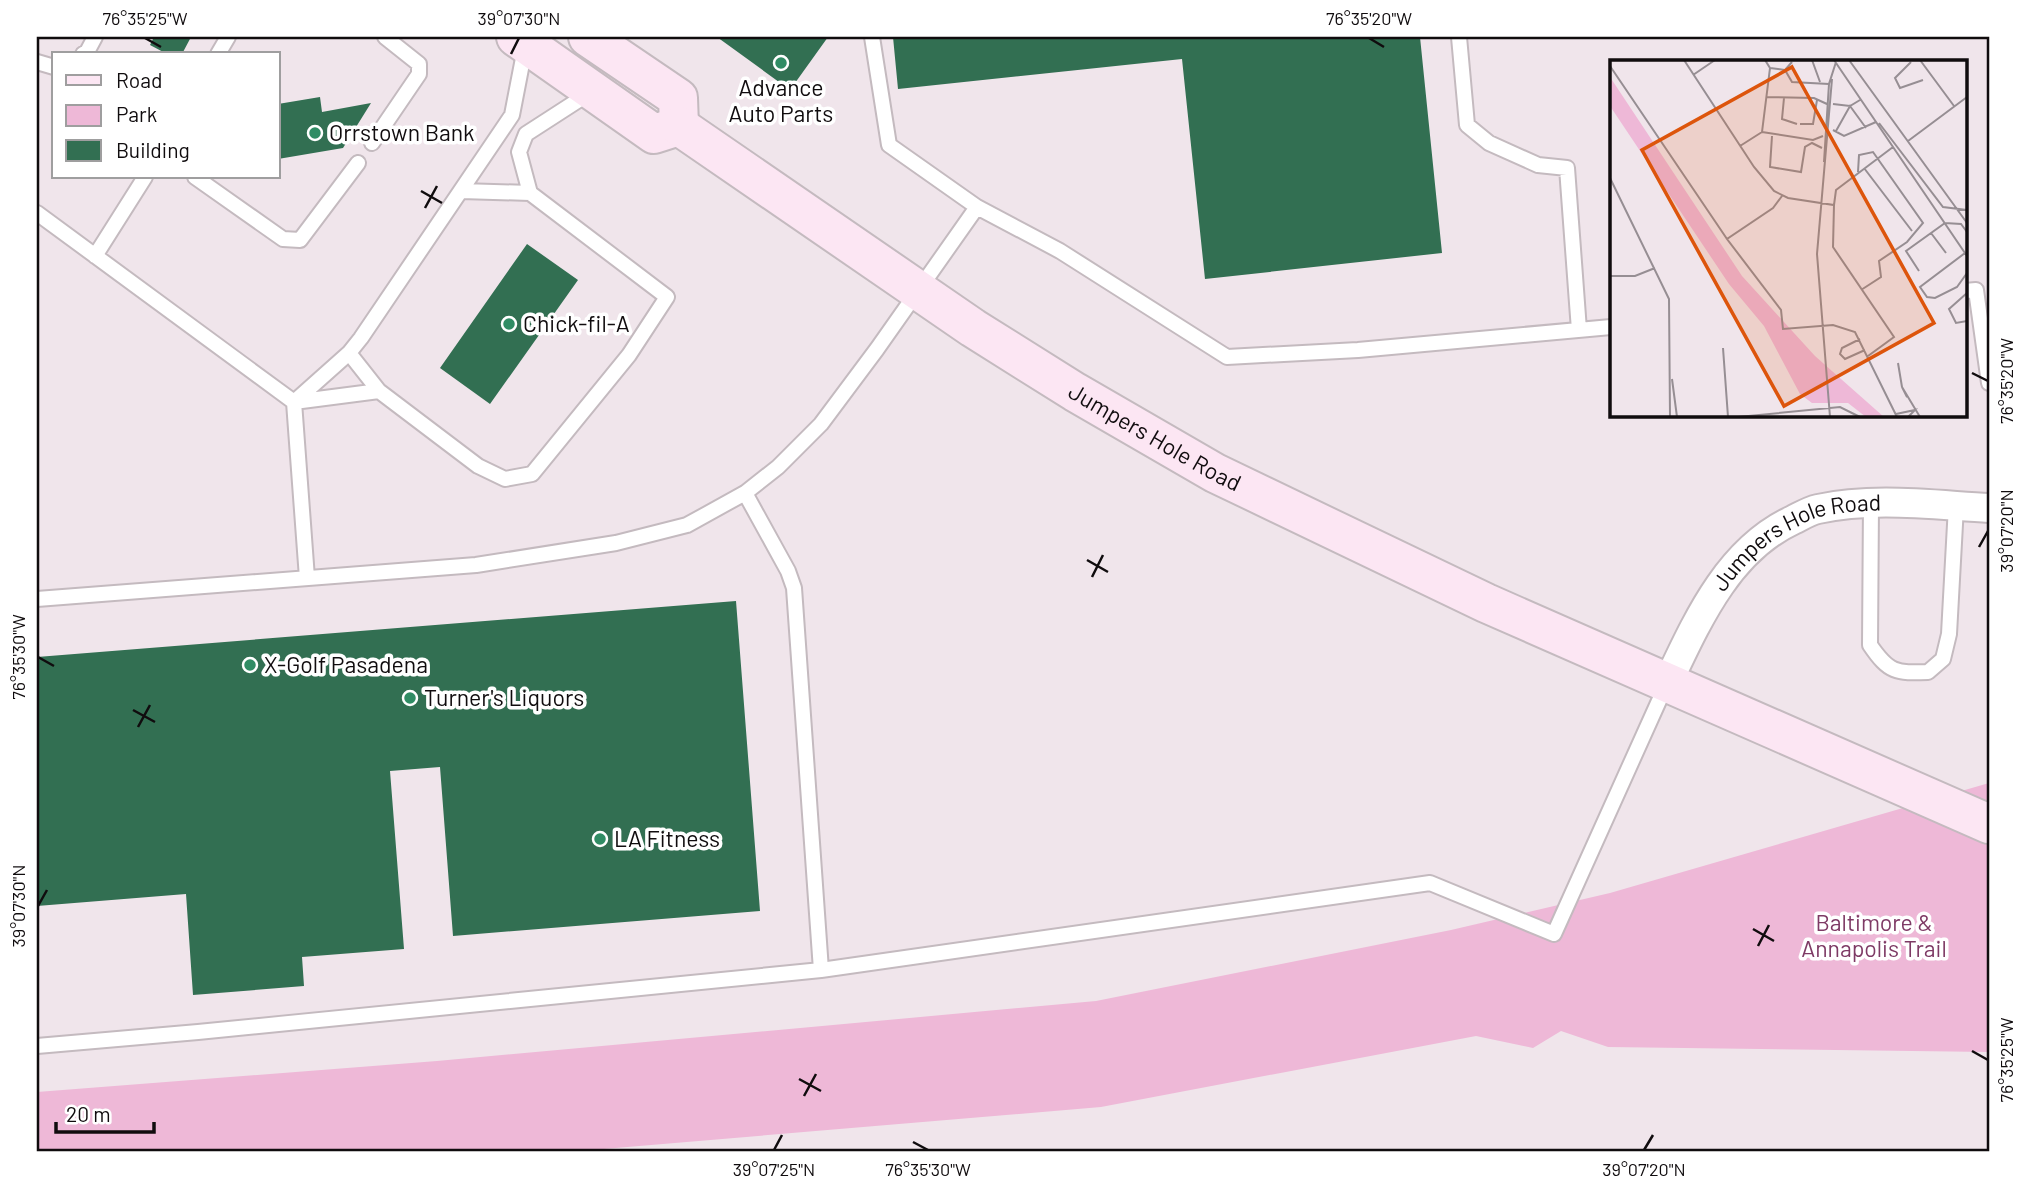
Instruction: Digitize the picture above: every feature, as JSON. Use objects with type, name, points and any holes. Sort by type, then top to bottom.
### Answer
[{"type":"main road","points":[[521,40],[654,134],[679,127],[678,98],[588,37]]},
{"type":"main road","name":"Jumpers Hole Road","points":[[679,127],[917,291],[1075,391],[1215,473],[1486,603],[1989,824]]},
{"type":"street","name":"Jumpers Hole Road","points":[[1668,682],[1698,619],[1723,581],[1751,547],[1780,526],[1815,510],[1871,503],[1989,508]]},
{"type":"lane","points":[[372,143],[419,74],[419,64],[385,37]]},
{"type":"lane","points":[[872,37],[890,145],[977,207],[1060,251],[1227,357],[1358,350],[1610,327]]},
{"type":"lane","points":[[1459,37],[1467,125],[1489,143],[1538,165],[1567,168],[1580,330]]},
{"type":"lane","points":[[294,402],[349,353],[512,115],[521,40]]},
{"type":"lane","points":[[530,193],[519,152],[526,134],[593,91]]},
{"type":"lane","points":[[196,178],[283,239],[300,240],[358,163]]},
{"type":"lane","points":[[95,256],[144,178]]},
{"type":"lane","points":[[349,353],[379,391],[478,466],[505,479],[533,474],[629,355],[667,297],[530,193],[461,191]]},
{"type":"lane","points":[[37,599],[476,565],[616,543],[687,525],[745,493],[778,467],[821,424],[977,207]]},
{"type":"lane","points":[[37,213],[294,402],[379,391]]},
{"type":"lane","points":[[1966,291],[1976,290],[1989,383]]},
{"type":"lane","points":[[294,402],[307,578]]},
{"type":"lane","points":[[745,493],[788,571],[795,597],[821,970]]},
{"type":"lane","points":[[1871,503],[1870,645],[1882,663],[1901,673],[1928,672],[1943,659],[1949,634],[1956,506]]},
{"type":"lane","points":[[37,1046],[821,970],[1430,884],[1554,934],[1668,682]]},
{"type":"green space","name":"Baltimore & Annapolis Trail","points":[[1989,783],[1989,1052],[1608,1047],[1561,1031],[1533,1048],[1476,1036],[1101,1107],[568,1152],[37,1152],[37,1092],[437,1061],[1096,1001],[1451,930],[1610,893]]},
{"type":"building","points":[[154,37],[191,37],[183,52],[163,52],[150,45]]},
{"type":"building","name":"Advance Auto Parts","points":[[717,37],[828,37],[790,90]]},
{"type":"building","points":[[893,37],[1420,37],[1442,253],[1205,279],[1182,59],[898,89]]},
{"type":"building","name":"Orrstown Bank","points":[[320,97],[322,112],[371,103],[343,148],[280,159],[280,104]]},
{"type":"building","name":"Chick-fil-A","points":[[527,244],[578,280],[490,404],[440,368]]},
{"type":"building","points":[[736,601],[760,911],[453,936],[440,767],[390,771],[404,949],[302,957],[304,986],[193,995],[186,894],[37,906],[37,657]]},
{"type":"place","name":"Advance Auto Parts","points":[[781,63]]},
{"type":"place","name":"Orrstown Bank","points":[[315,133]]},
{"type":"place","name":"Chick-fil-A","points":[[509,324]]},
{"type":"place","name":"X-Golf Pasadena","points":[[250,665]]},
{"type":"place","name":"Turner's Liquors","points":[[410,698]]},
{"type":"place","name":"LA Fitness","points":[[600,839]]}]
